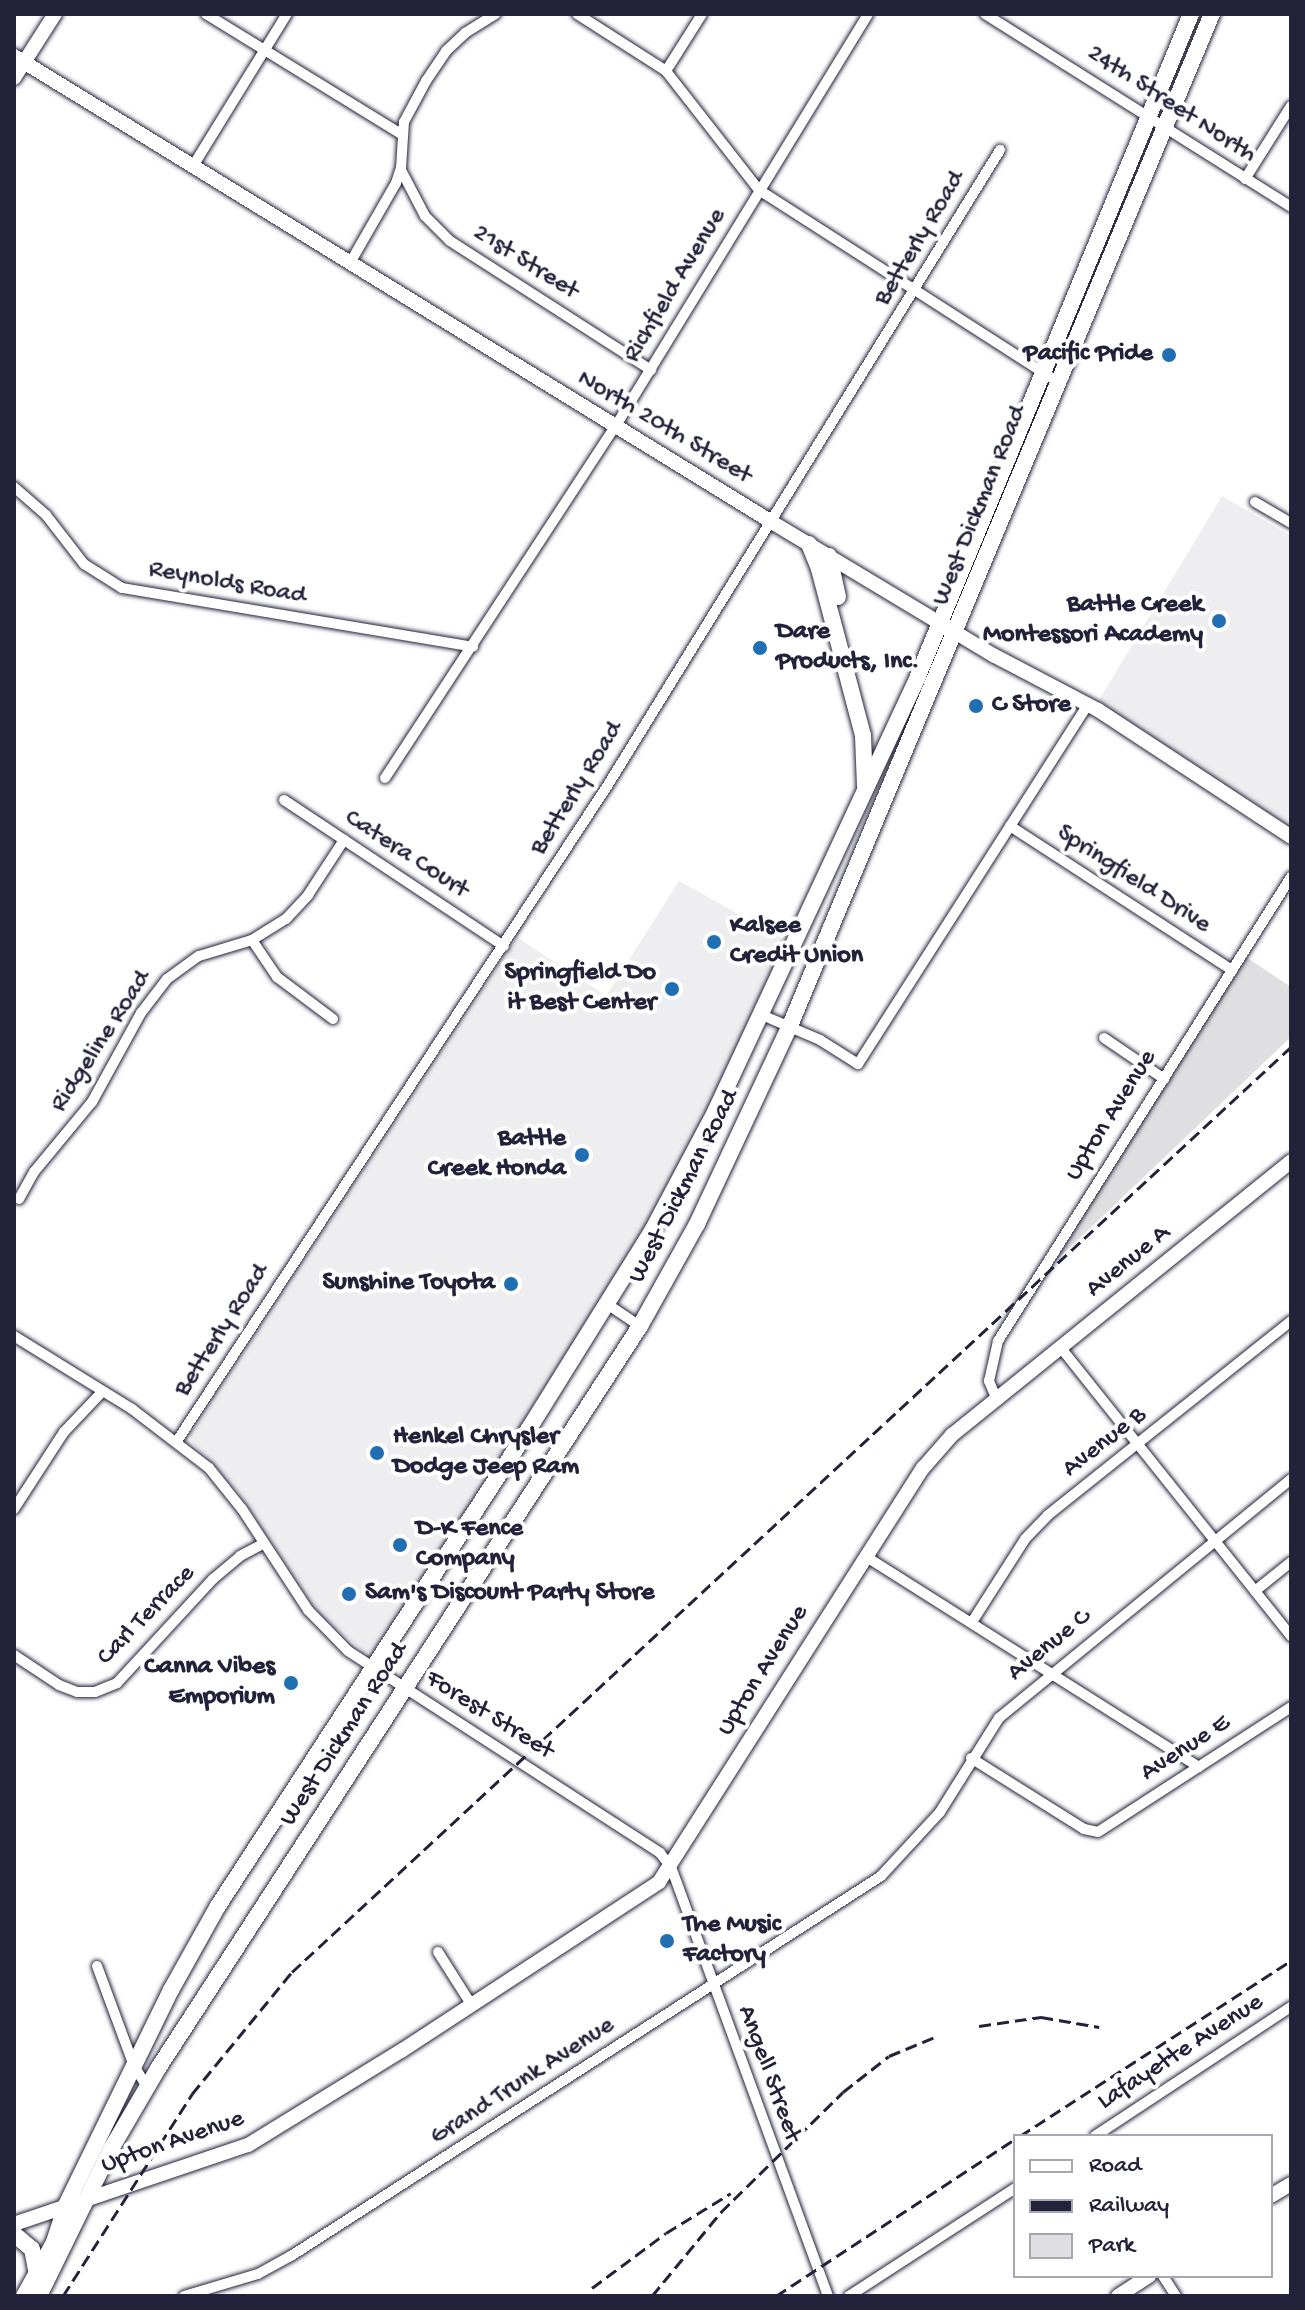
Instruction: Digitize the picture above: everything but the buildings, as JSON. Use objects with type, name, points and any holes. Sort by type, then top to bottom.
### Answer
[{"type":"main road","name":"West Dickman Road","points":[[39,2296],[147,2087],[640,1326],[697,1224],[789,1028],[1058,382],[1156,121],[1191,14]]},
{"type":"main road","name":"West Dickman Road","points":[[24,2296],[54,2242],[66,2205],[134,2066],[218,1906],[607,1304],[669,1199],[762,1015],[880,763],[1042,372],[1156,121],[1212,14]]},
{"type":"main road","points":[[809,544],[819,569],[863,736],[867,770],[864,795]]},
{"type":"main road","points":[[829,556],[887,795]]},
{"type":"main road","points":[[14,2234],[32,2249],[37,2274]]},
{"type":"street","points":[[14,78],[19,59],[55,14]]},
{"type":"street","points":[[206,14],[403,135]]},
{"type":"street","points":[[193,166],[287,14]]},
{"type":"street","points":[[470,14],[483,20]]},
{"type":"street","points":[[350,263],[401,170],[403,135],[410,108],[446,51],[483,20],[495,14]]},
{"type":"street","points":[[577,14],[666,71],[759,190],[1058,382]]},
{"type":"street","points":[[666,71],[702,14]]},
{"type":"street","name":"Richfield Avenue","points":[[385,778],[615,427],[868,14]]},
{"type":"street","name":"24th Street North","points":[[985,14],[1291,207]]},
{"type":"street","name":"North 20th Street","points":[[19,59],[939,623],[1088,704],[1291,837]]},
{"type":"street","points":[[1245,179],[1291,106]]},
{"type":"street","name":"Betterly Road","points":[[177,1441],[504,946],[915,292],[1000,150]]},
{"type":"street","name":"21st Street","points":[[401,170],[425,216],[450,241],[651,370]]},
{"type":"street","name":"Reynolds Road","points":[[14,487],[46,515],[84,564],[122,588],[473,647]]},
{"type":"street","points":[[1255,502],[1291,523]]},
{"type":"street","points":[[762,1015],[820,1040],[858,1064],[1088,704]]},
{"type":"street","name":"Catera Court","points":[[284,800],[504,946]]},
{"type":"street","name":"Springfield Drive","points":[[1010,826],[1232,970]]},
{"type":"street","name":"Ridgeline Road","points":[[19,1199],[34,1172],[92,1102],[141,1013],[167,979],[199,956],[252,940],[271,930],[298,907],[344,840]]},
{"type":"street","name":"Upton Avenue","points":[[14,2224],[248,2145],[659,1882],[923,1468],[952,1435],[997,1400],[989,1381],[998,1341],[1291,877]]},
{"type":"street","points":[[252,940],[277,977],[333,1019]]},
{"type":"street","points":[[1104,1038],[1164,1079]]},
{"type":"street","name":"Avenue A","points":[[997,1400],[1291,1161]]},
{"type":"street","points":[[607,1304],[640,1326]]},
{"type":"street","name":"Avenue B","points":[[972,1622],[1025,1539],[1048,1515],[1291,1321]]},
{"type":"street","name":"Forest Street","points":[[14,1336],[177,1441],[209,1468],[320,1624],[342,1646],[644,1840],[671,1867]]},
{"type":"street","points":[[1061,1348],[1291,1636]]},
{"type":"street","points":[[14,1509],[64,1432],[102,1392]]},
{"type":"street","name":"Avenue C","points":[[874,1881],[924,1831],[999,1718],[1291,1479]]},
{"type":"street","name":"Carl Terrace","points":[[14,1655],[77,1692],[95,1692],[117,1683],[213,1579],[240,1556],[264,1543]]},
{"type":"street","points":[[865,1556],[1199,1767]]},
{"type":"street","points":[[1255,1591],[1291,1562]]},
{"type":"street","name":"Avenue E","points":[[971,1758],[1091,1832],[1105,1828],[1291,1707]]},
{"type":"street","name":"Angell Street","points":[[671,1867],[828,2296]]},
{"type":"street","name":"Grand Trunk Avenue","points":[[184,2296],[258,2274],[291,2256],[874,1881]]},
{"type":"street","points":[[438,1952],[471,2004]]},
{"type":"street","points":[[97,1966],[134,2066],[147,2087]]},
{"type":"street","name":"Lafayette Avenue","points":[[1098,2134],[1291,2007]]},
{"type":"street","points":[[1273,2195],[1291,2184]]},
{"type":"street","points":[[849,2296],[1013,2189]]},
{"type":"street","points":[[1118,2296],[1146,2278]]},
{"type":"street","points":[[1164,2278],[1176,2296]]},
{"type":"shaded area","name":"Battle Creek Montessori Academy","points":[[1222,496],[1291,536],[1291,832],[1096,705]]},
{"type":"shaded area","points":[[679,881],[789,942],[697,1138],[594,1317],[376,1652],[365,1653],[320,1615],[236,1489],[191,1442],[190,1434],[517,937],[606,996]]},
{"type":"green space","points":[[1243,955],[1291,987],[1291,1037],[1045,1271]]},
{"type":"railway","points":[[63,2296],[192,2094],[292,1972],[1291,1047]]},
{"type":"railway","points":[[1023,2134],[1291,1961]]},
{"type":"railway","points":[[979,2026],[1041,2017],[1099,2027]]},
{"type":"railway","points":[[652,2296],[721,2212],[843,2092],[889,2056],[937,2036]]},
{"type":"railway","points":[[776,2296],[1013,2140]]},
{"type":"railway","points":[[592,2288],[666,2233],[731,2193]]},
{"type":"place","name":"Pacific Pride","points":[[1169,355]]},
{"type":"place","name":"Battle Creek Montessori Academy","points":[[1219,621]]},
{"type":"place","name":"Dare Products, Inc.","points":[[760,648]]},
{"type":"place","name":"C Store","points":[[976,706]]},
{"type":"place","name":"Kalsee Credit Union","points":[[714,942]]},
{"type":"place","name":"Springfield Do it Best Center","points":[[672,989]]},
{"type":"place","name":"Battle Creek Honda","points":[[582,1155]]},
{"type":"place","name":"Sunshine Toyota","points":[[511,1284]]},
{"type":"place","name":"Henkel Chrysler Dodge Jeep Ram","points":[[377,1453]]},
{"type":"place","name":"D-K Fence Company","points":[[400,1545]]},
{"type":"place","name":"Sam's Discount Party Store","points":[[349,1594]]},
{"type":"place","name":"Canna Vibes Emporium","points":[[291,1683]]},
{"type":"place","name":"The Music Factory","points":[[667,1941]]}]
